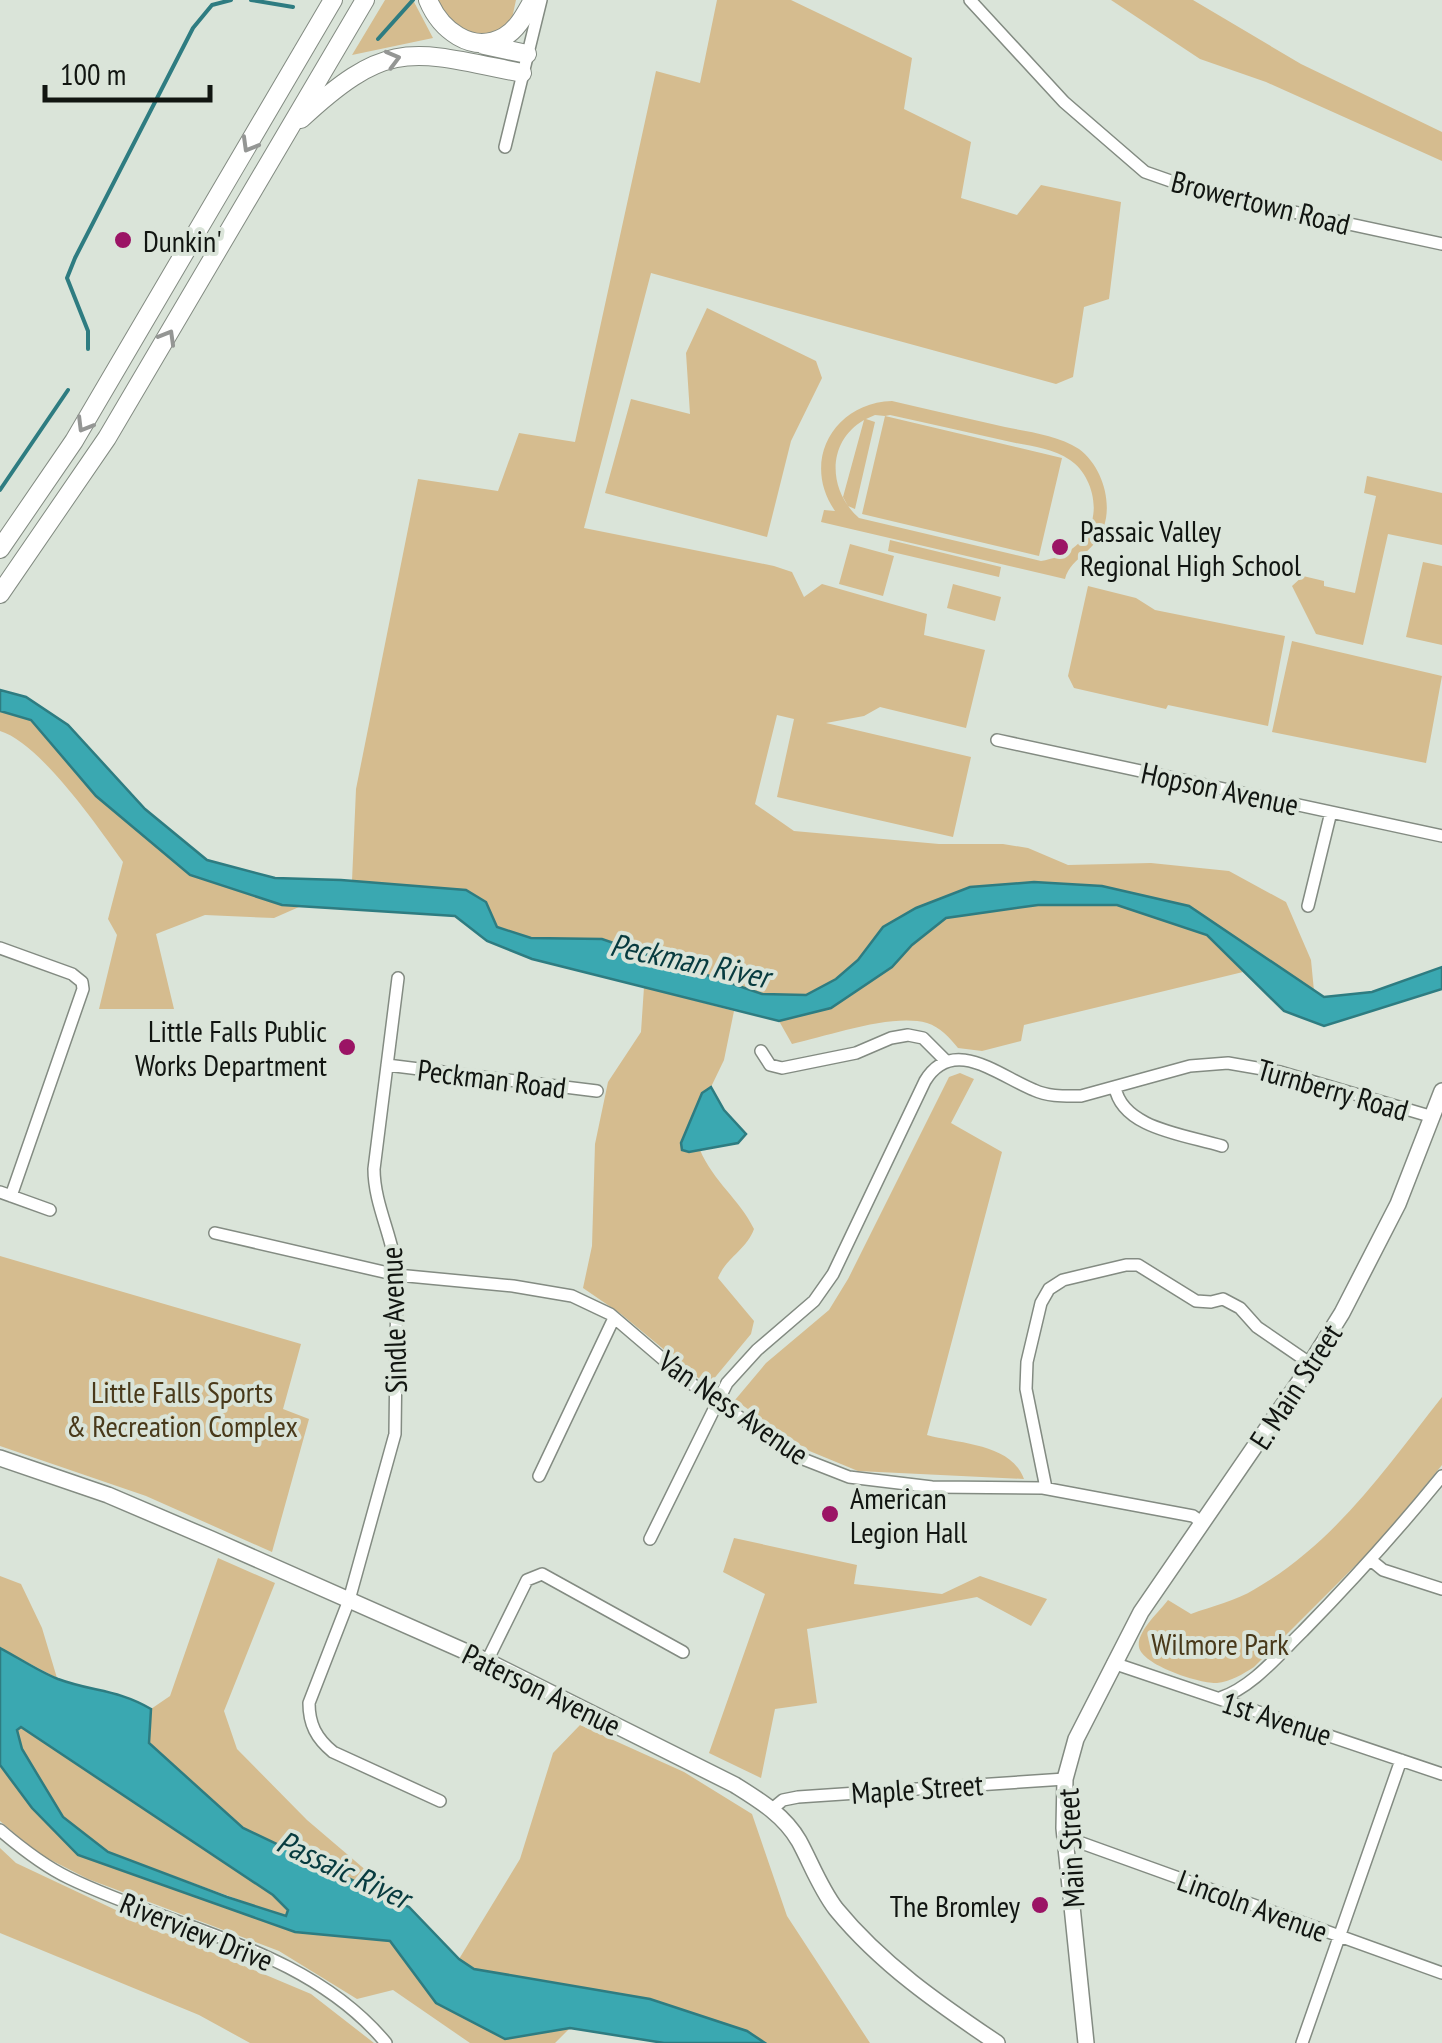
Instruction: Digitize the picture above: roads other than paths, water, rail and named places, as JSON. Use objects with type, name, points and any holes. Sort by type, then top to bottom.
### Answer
[{"type":"highway","points":[[0,549],[74,442],[333,0]]},
{"type":"highway","points":[[0,594],[107,438],[364,0]]},
{"type":"highway","points":[[467,42],[503,38],[520,23],[533,0]]},
{"type":"highway","points":[[429,3],[450,33],[525,64]]},
{"type":"highway","points":[[286,133],[348,78],[396,56],[425,54],[525,64]]},
{"type":"main road","name":"E. Main Street","points":[[1112,1663],[1142,1612],[1342,1314],[1391,1218],[1442,1091]]},
{"type":"main road","name":"Paterson Avenue","points":[[0,1458],[151,1512],[487,1661],[692,1762],[772,1809],[797,1837],[834,1907],[873,1949],[914,1986],[997,2043]]},
{"type":"main road","name":"Main Street","points":[[1086,2043],[1065,1838],[1065,1779],[1076,1738],[1112,1663]]},
{"type":"street","points":[[505,148],[541,0]]},
{"type":"street","name":"Browertown Road","points":[[970,0],[1064,102],[1145,172],[1206,194],[1442,244]]},
{"type":"street","name":"Hopson Avenue","points":[[997,740],[1442,836]]},
{"type":"street","points":[[1308,906],[1331,812]]},
{"type":"street","points":[[0,948],[77,977],[84,988],[6,1194],[50,1210]]},
{"type":"street","name":"Sindle Avenue","points":[[398,978],[374,1181],[394,1249],[397,1274],[395,1434],[349,1600],[309,1703],[309,1720],[322,1744],[333,1752],[440,1800]]},
{"type":"street","name":"Turnberry Road","points":[[760,1051],[770,1065],[782,1068],[856,1052],[908,1035],[922,1038],[946,1060],[960,1057],[1049,1095],[1081,1096],[1190,1066],[1249,1064],[1433,1117]]},
{"type":"street","points":[[650,1540],[727,1383],[757,1350],[814,1302],[833,1274],[925,1081],[946,1060]]},
{"type":"street","name":"Peckman Road","points":[[388,1065],[597,1091]]},
{"type":"street","points":[[1115,1088],[1119,1104],[1136,1119],[1222,1146]]},
{"type":"street","name":"Van Ness Avenue","points":[[215,1233],[397,1274],[572,1296],[614,1318],[717,1402],[803,1460],[849,1478],[932,1488],[1046,1488],[1193,1516],[1202,1523]]},
{"type":"street","points":[[1046,1488],[1026,1389],[1027,1362],[1041,1303],[1050,1289],[1063,1280],[1138,1265],[1196,1302],[1222,1298],[1240,1308],[1257,1326],[1312,1364]]},
{"type":"street","points":[[539,1476],[614,1318]]},
{"type":"street","points":[[1220,1698],[1250,1682],[1372,1561],[1442,1476]]},
{"type":"street","points":[[1372,1561],[1383,1570],[1442,1590]]},
{"type":"street","points":[[487,1661],[527,1580],[542,1574],[683,1652]]},
{"type":"street","name":"1st Avenue","points":[[1112,1663],[1442,1774]]},
{"type":"street","points":[[1302,2043],[1400,1760]]},
{"type":"street","name":"Maple Street","points":[[772,1809],[783,1800],[798,1797],[1065,1779]]},
{"type":"street","name":"Riverview Drive","points":[[0,1830],[66,1877],[296,1971],[360,2013],[386,2043]]},
{"type":"street","name":"Lincoln Avenue","points":[[1065,1838],[1442,1973]]},
{"type":"water","points":[[0,690],[26,697],[68,725],[145,809],[207,860],[275,878],[466,890],[486,902],[497,927],[531,938],[602,939],[762,994],[806,995],[836,979],[858,960],[883,927],[916,908],[970,887],[1034,882],[1102,886],[1189,906],[1324,997],[1372,992],[1442,967],[1442,989],[1324,1026],[1284,1011],[1207,935],[1117,905],[1038,905],[946,918],[892,967],[831,1008],[779,1021],[532,959],[487,941],[455,916],[282,905],[190,875],[96,796],[31,720],[0,711]]},
{"type":"water","points":[[711,1087],[724,1110],[746,1134],[738,1143],[682,1150],[681,1143],[702,1093]]},
{"type":"water","points":[[0,1648],[58,1679],[127,1698],[151,1709],[149,1743],[243,1828],[409,1907],[459,1959],[474,1969],[650,1999],[747,2031],[765,2043],[664,2043],[570,2028],[505,2039],[436,2003],[390,1941],[295,1932],[78,1855],[32,1808],[0,1765]],"holes":[[[21,1727],[273,1895],[288,1910],[286,1916],[108,1852],[63,1817],[22,1749],[17,1730]]]},
{"type":"waterway","points":[[88,349],[88,331],[67,278],[75,258],[193,28],[212,5],[231,0]]},
{"type":"waterway","points":[[251,0],[293,7]]},
{"type":"waterway","points":[[378,39],[413,0]]},
{"type":"waterway","points":[[0,490],[68,390]]},
{"type":"place","name":"Dunkin'","points":[[123,240]]},
{"type":"place","name":"Passaic Valley Regional High School","points":[[1060,547]]},
{"type":"place","name":"Little Falls Public Works Department","points":[[347,1047]]},
{"type":"place","name":"American Legion Hall","points":[[830,1514]]},
{"type":"place","name":"The Bromley","points":[[1040,1905]]},
{"type":"water label","name":"Peckman River","points":[[690,960]]},
{"type":"water label","name":"Passaic River","points":[[344,1869]]},
{"type":"park label","name":"Little Falls Sports & Recreation Complex","points":[[182,1408]]},
{"type":"park label","name":"Wilmore Park","points":[[1220,1643]]}]
